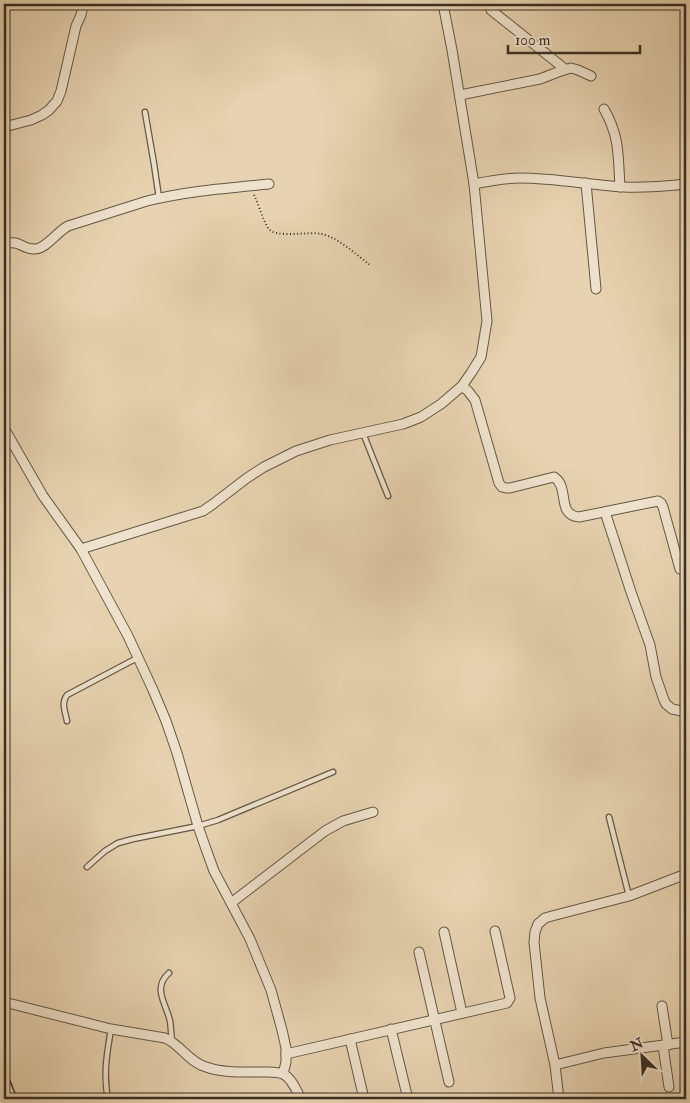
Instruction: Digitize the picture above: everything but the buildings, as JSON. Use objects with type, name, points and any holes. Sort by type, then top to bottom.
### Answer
[{"type":"street","points":[[4,128],[42,115],[57,101],[76,26],[81,15],[80,4]]},
{"type":"street","points":[[81,549],[191,515],[213,504],[247,478],[288,455],[314,444],[403,424],[421,417],[441,404],[462,386],[471,373],[480,357],[486,320],[474,184],[443,4]]},
{"type":"street","points":[[491,10],[565,69]]},
{"type":"street","points":[[460,95],[540,80],[571,68],[591,76]]},
{"type":"street","points":[[604,109],[617,138],[620,187]]},
{"type":"street","points":[[474,184],[518,178],[555,179],[620,187],[686,184]]},
{"type":"street","points":[[586,183],[596,289]]},
{"type":"street","points":[[4,244],[14,242],[36,250],[68,226],[159,198],[208,190],[269,184]]},
{"type":"street","points":[[462,386],[475,400],[499,483],[502,487],[510,488],[554,478],[558,480],[561,486],[565,505],[569,514],[573,517],[658,500],[661,502],[665,513],[680,568]]},
{"type":"street","points":[[4,428],[42,496],[81,549],[138,657],[166,721],[198,826],[214,871],[250,939],[271,990],[282,1030],[286,1054],[283,1074]]},
{"type":"street","points":[[605,512],[650,645],[656,677],[664,700],[672,709],[686,712]]},
{"type":"street","points":[[231,903],[332,827],[343,821],[373,812]]},
{"type":"street","points":[[559,1099],[555,1065],[538,983],[534,942],[538,924],[545,918],[629,896],[686,874]]},
{"type":"street","points":[[286,1054],[504,1004],[509,1001],[509,994],[495,931]]},
{"type":"street","points":[[444,932],[462,1013]]},
{"type":"street","points":[[419,952],[449,1082]]},
{"type":"street","points":[[4,1002],[111,1029],[165,1038],[172,1041],[197,1064],[217,1070],[275,1072],[283,1074],[288,1078],[301,1099]]},
{"type":"street","points":[[662,1006],[668,1087]]},
{"type":"street","points":[[391,1029],[407,1095]]},
{"type":"street","points":[[350,1039],[364,1099]]},
{"type":"street","points":[[555,1065],[604,1053],[686,1042]]},
{"type":"street","points":[[4,1084],[10,1099]]},
{"type":"lane","points":[[144,112],[159,198]]},
{"type":"lane","points":[[363,432],[388,496]]},
{"type":"lane","points":[[67,721],[63,703],[67,695],[138,657]]},
{"type":"lane","points":[[86,866],[105,851],[118,844],[133,839],[198,826],[233,814],[333,772]]},
{"type":"lane","points":[[608,817],[629,896]]},
{"type":"lane","points":[[169,973],[161,982],[160,989],[170,1020],[172,1041]]},
{"type":"lane","points":[[108,1099],[105,1074],[111,1029]]},
{"type":"path","points":[[251,186],[269,230],[280,234],[314,233],[328,236],[370,265]]}]
